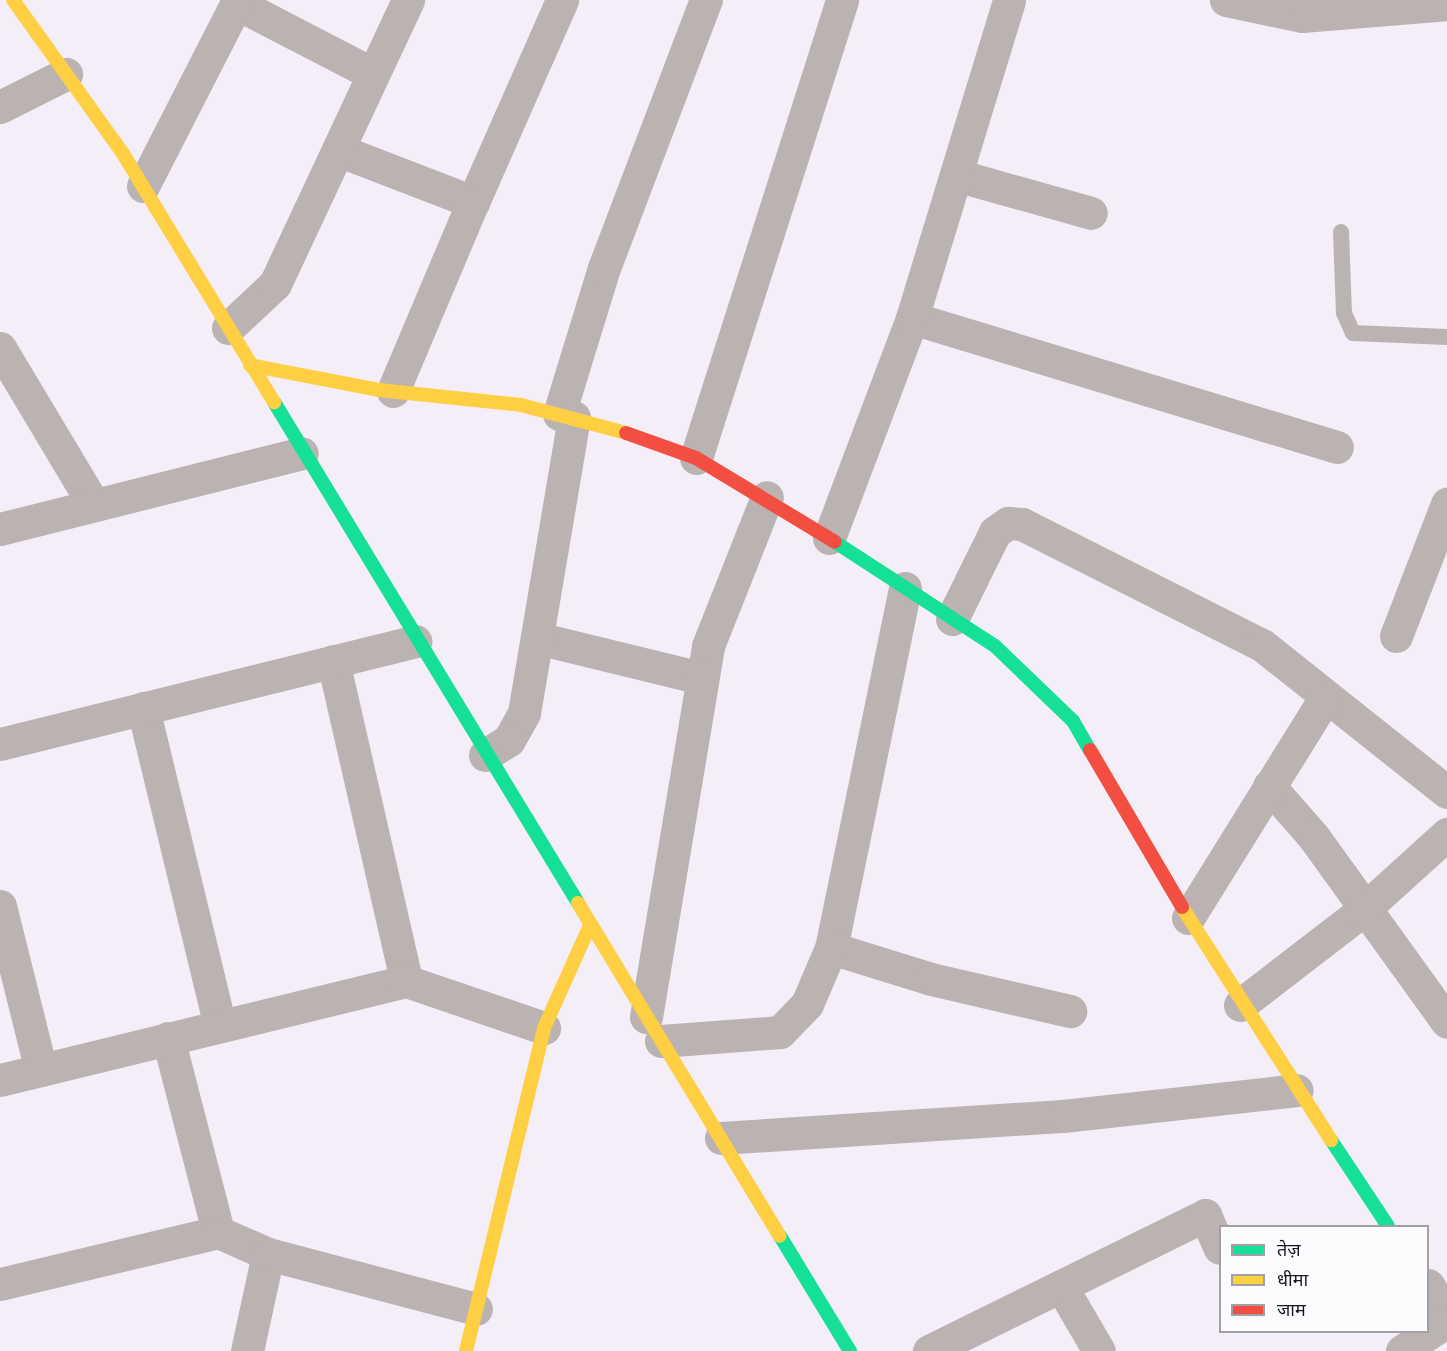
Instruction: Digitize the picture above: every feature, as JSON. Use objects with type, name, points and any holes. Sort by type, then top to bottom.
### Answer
[{"type":"street","points":[[228,328],[275,284],[408,0]]},
{"type":"street","points":[[393,391],[562,0]]},
{"type":"street","points":[[485,755],[519,728],[537,638],[566,415],[604,268],[706,0]]},
{"type":"street","points":[[696,458],[842,0]]},
{"type":"street","points":[[829,538],[912,318],[1009,0]]},
{"type":"street","points":[[1226,0],[1302,16],[1447,4]]},
{"type":"street","points":[[142,186],[237,2],[373,74]]},
{"type":"street","points":[[22,5],[142,186],[415,641],[850,1351]]},
{"type":"street","points":[[0,107],[66,74]]},
{"type":"street","points":[[338,150],[473,202]]},
{"type":"street","points":[[956,175],[1091,213]]},
{"type":"street","points":[[912,318],[1337,447]]},
{"type":"street","points":[[0,348],[94,505]]},
{"type":"street","points":[[250,365],[393,391],[566,415],[696,458],[767,497],[995,646],[1073,721],[1240,1005],[1387,1225]]},
{"type":"street","points":[[0,529],[302,453]]},
{"type":"street","points":[[654,1029],[701,678],[708,646],[767,497]]},
{"type":"street","points":[[1396,636],[1447,504]]},
{"type":"street","points":[[952,619],[995,532],[1008,523],[1022,524],[1262,645],[1324,698],[1447,792]]},
{"type":"street","points":[[654,1029],[780,1032],[807,1004],[831,948],[905,588]]},
{"type":"street","points":[[537,638],[701,678]]},
{"type":"street","points":[[0,744],[415,641]]},
{"type":"street","points":[[333,661],[406,981]]},
{"type":"street","points":[[1188,918],[1324,698]]},
{"type":"street","points":[[143,708],[220,1026]]},
{"type":"street","points":[[1269,786],[1313,836],[1362,910],[1447,1022]]},
{"type":"street","points":[[1240,1005],[1362,910],[1447,834]]},
{"type":"street","points":[[0,906],[41,1070]]},
{"type":"street","points":[[466,1351],[544,1028],[590,925]]},
{"type":"street","points":[[831,948],[931,979],[1070,1011]]},
{"type":"street","points":[[0,1080],[406,981],[544,1028]]},
{"type":"street","points":[[168,1038],[218,1232]]},
{"type":"street","points":[[721,1138],[1063,1116],[1296,1090]]},
{"type":"street","points":[[929,1351],[1205,1215],[1219,1244]]},
{"type":"street","points":[[0,1284],[218,1232],[268,1254],[476,1309]]},
{"type":"street","points":[[247,1351],[268,1254]]},
{"type":"street","points":[[1061,1286],[1100,1351]]},
{"type":"street","points":[[1429,1287],[1447,1314]]},
{"type":"street","points":[[1402,1351],[1447,1321]]},
{"type":"lane","points":[[1341,232],[1344,313],[1353,333],[1447,337]]},
{"type":"traffic: fast","points":[[274,402],[578,903]]},
{"type":"traffic: fast","points":[[835,542],[995,646],[1073,721],[1090,750]]},
{"type":"traffic: fast","points":[[1331,1140],[1387,1225]]},
{"type":"traffic: fast","points":[[780,1236],[850,1351]]},
{"type":"traffic: slow","points":[[13,0],[122,152],[274,402]]},
{"type":"traffic: slow","points":[[250,365],[379,390],[521,405],[626,433]]},
{"type":"traffic: slow","points":[[578,903],[780,1236]]},
{"type":"traffic: slow","points":[[1182,907],[1331,1140]]},
{"type":"traffic: slow","points":[[466,1351],[544,1028],[590,925]]},
{"type":"traffic: jam","points":[[626,433],[696,458],[835,542]]},
{"type":"traffic: jam","points":[[1090,750],[1182,907]]}]
